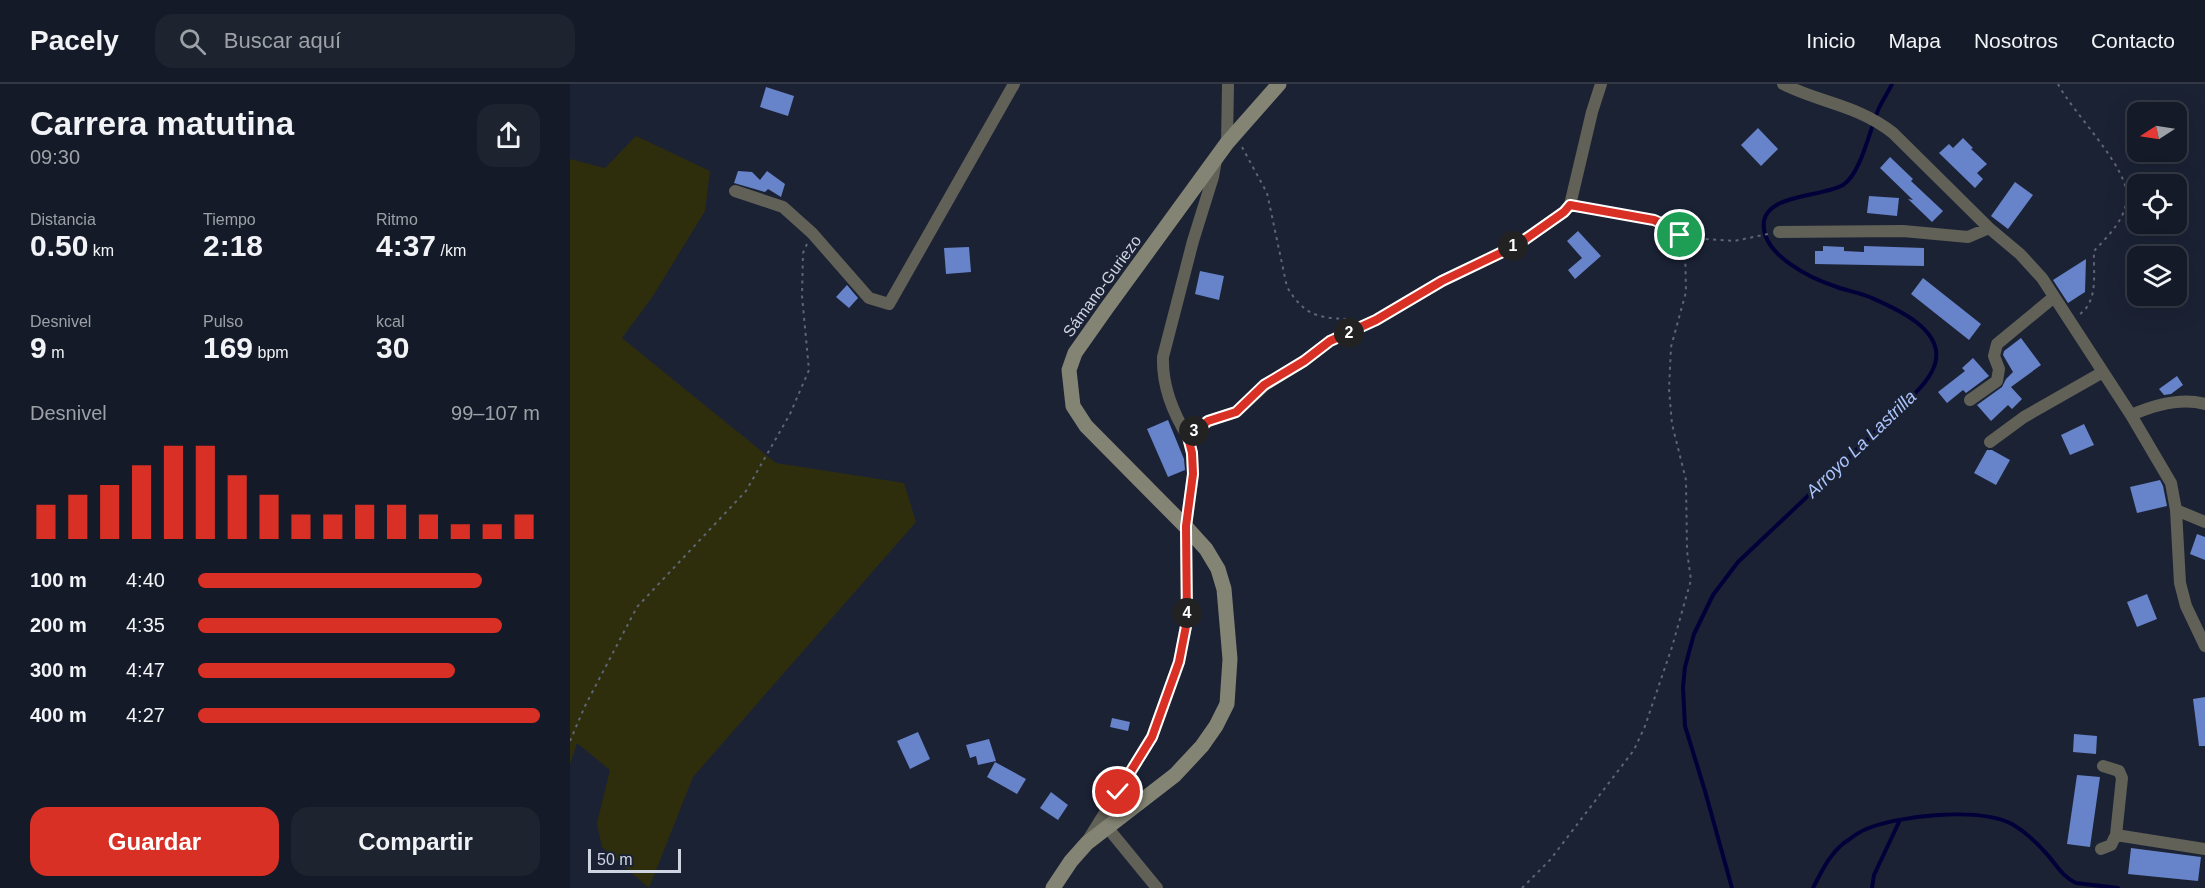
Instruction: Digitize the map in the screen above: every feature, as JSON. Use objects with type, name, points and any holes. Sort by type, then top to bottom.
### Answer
[{"type":"street","points":[[735,191],[783,207],[812,234],[869,298],[889,304],[1014,84]]},
{"type":"street","points":[[1228,84],[1230,139]]},
{"type":"street","name":"Sámano-Guriezo","points":[[1053,888],[1071,861],[1084,847],[1175,775],[1202,746],[1216,726],[1227,704],[1230,659],[1224,589],[1218,569],[1206,549],[1186,526],[1086,426],[1073,406],[1070,370],[1076,353],[1087,335],[1216,158],[1279,84]]},
{"type":"street","points":[[1188,437],[1208,421],[1236,412],[1264,385],[1304,361],[1330,341],[1376,320],[1442,281],[1517,245],[1564,212],[1570,205],[1601,84]]},
{"type":"street","points":[[1783,84],[1859,112],[1881,123],[1989,228],[2020,254],[2042,278],[2131,415],[2171,483],[2176,510],[2180,583],[2186,606],[2205,646]]},
{"type":"street","points":[[1084,847],[1152,737],[1179,662],[1187,621],[1186,526],[1193,474],[1192,453],[1188,437],[1169,399],[1162,374],[1163,357],[1193,241],[1213,177],[1216,158]]},
{"type":"street","points":[[1777,232],[1903,231],[1968,237],[1989,228]]},
{"type":"street","points":[[1970,400],[1997,381],[1999,369],[1994,356],[1997,344],[2054,297]]},
{"type":"street","points":[[1990,442],[2024,417],[2103,372]]},
{"type":"street","points":[[2131,415],[2189,399],[2205,404]]},
{"type":"street","points":[[2176,510],[2205,522]]},
{"type":"street","points":[[2101,849],[2111,845],[2116,835],[2122,778],[2119,771],[2103,766]]},
{"type":"street","points":[[1107,827],[1157,888]]},
{"type":"street","points":[[2116,835],[2205,849]]},
{"type":"path","points":[[2058,84],[2109,156],[2123,179],[2127,196],[2124,210],[2115,229],[2094,251],[2093,298],[2086,310],[2071,321]]},
{"type":"path","points":[[1230,139],[1245,151],[1267,193],[1287,287],[1295,299],[1311,313],[1324,318],[1354,319]]},
{"type":"path","points":[[1522,888],[1550,861],[1634,750],[1645,726],[1691,580],[1687,552],[1686,480],[1671,418],[1669,389],[1671,347],[1686,292],[1684,243],[1674,229],[1654,220],[1570,205]]},
{"type":"path","points":[[1684,243],[1690,238],[1734,241],[1777,232]]},
{"type":"path","points":[[570,741],[585,706],[638,607],[746,491],[790,414],[809,370],[802,296],[803,253],[812,234]]},
{"type":"shaded area","points":[[636,136],[710,171],[705,211],[653,296],[622,338],[776,463],[904,483],[916,522],[693,777],[649,888],[602,847],[597,823],[610,770],[577,743],[570,764],[570,159],[605,168]]},
{"type":"building","points":[[766,87],[794,96],[788,116],[760,107]]},
{"type":"building","points":[[1758,128],[1778,149],[1761,166],[1741,145]]},
{"type":"building","points":[[1963,138],[1987,164],[1977,173],[1983,179],[1975,188],[1939,153],[1949,144],[1953,148]]},
{"type":"building","points":[[1890,157],[1913,179],[1911,181],[1943,211],[1932,222],[1880,168]]},
{"type":"building","points":[[738,171],[752,172],[760,180],[767,171],[785,184],[781,197],[768,189],[765,192],[734,183]]},
{"type":"building","points":[[2015,182],[2033,195],[2008,229],[1991,216]]},
{"type":"building","points":[[1869,196],[1899,198],[1897,216],[1867,213]]},
{"type":"building","points":[[1578,231],[1601,256],[1575,279],[1568,270],[1582,258],[1567,241]]},
{"type":"building","points":[[1823,246],[1844,247],[1844,251],[1864,252],[1864,246],[1924,248],[1924,266],[1815,264],[1815,251],[1823,251]]},
{"type":"building","points":[[969,247],[971,272],[946,274],[944,248]]},
{"type":"building","points":[[2086,259],[2085,292],[2068,303],[2053,280]]},
{"type":"building","points":[[1200,271],[1224,276],[1219,300],[1195,294]]},
{"type":"building","points":[[1923,278],[1981,324],[1969,340],[1911,294]]},
{"type":"building","points":[[847,285],[858,298],[849,308],[836,297]]},
{"type":"building","points":[[2021,338],[2041,365],[2011,387],[2022,399],[2012,409],[2008,405],[1991,421],[1977,405],[2002,387],[2013,372],[2003,355],[2004,351]]},
{"type":"building","points":[[1973,358],[1989,376],[1966,393],[1963,390],[1947,403],[1938,392],[1965,371],[1962,368]]},
{"type":"building","points":[[2177,376],[2183,385],[2171,394],[2164,395],[2159,389]]},
{"type":"building","points":[[1168,420],[1184,459],[1185,470],[1168,477],[1147,429]]},
{"type":"building","points":[[2084,424],[2094,445],[2070,455],[2061,435]]},
{"type":"building","points":[[1987,450],[1992,450],[2010,460],[1996,485],[1974,473]]},
{"type":"building","points":[[2160,480],[2167,506],[2137,513],[2130,487]]},
{"type":"building","points":[[2197,534],[2205,537],[2205,560],[2190,554]]},
{"type":"building","points":[[2147,594],[2157,619],[2137,627],[2127,602]]},
{"type":"building","points":[[2205,697],[2205,746],[2199,746],[2193,699]]},
{"type":"building","points":[[1112,718],[1130,722],[1128,731],[1110,727]]},
{"type":"building","points":[[918,732],[930,759],[910,769],[897,741]]},
{"type":"building","points":[[2074,734],[2097,736],[2096,754],[2073,752]]},
{"type":"building","points":[[989,739],[996,761],[978,765],[976,756],[970,758],[966,745]]},
{"type":"building","points":[[995,762],[1026,779],[1017,794],[987,777]]},
{"type":"building","points":[[2077,775],[2100,777],[2090,847],[2067,844]]},
{"type":"building","points":[[1051,792],[1068,805],[1058,820],[1040,808]]},
{"type":"building","points":[[2131,848],[2201,857],[2198,881],[2128,874]]},
{"type":"waterway","name":"Arroyo La Lastrilla","points":[[1732,888],[1685,726],[1683,687],[1685,667],[1694,634],[1713,595],[1738,562],[1905,404],[1933,370],[1936,352],[1933,341],[1926,331],[1906,315],[1868,296],[1814,278],[1789,263],[1770,244],[1765,233],[1764,221],[1768,212],[1786,201],[1834,189],[1849,179],[1860,161],[1879,108],[1892,84]]},
{"type":"waterway","points":[[1813,888],[1834,853],[1861,831],[1896,820],[1959,814],[1998,819],[2012,824],[2033,840],[2071,880],[2076,883],[2118,888]]},
{"type":"waterway","points":[[1872,888],[1874,875],[1899,822]]},
{"type":"route","points":[[1118,792],[1152,737],[1179,662],[1187,621],[1186,526],[1193,474],[1192,453],[1188,437],[1208,421],[1236,412],[1264,385],[1304,361],[1330,341],[1376,320],[1442,281],[1517,245],[1564,212],[1570,205],[1654,220],[1674,229],[1680,235]]}]
